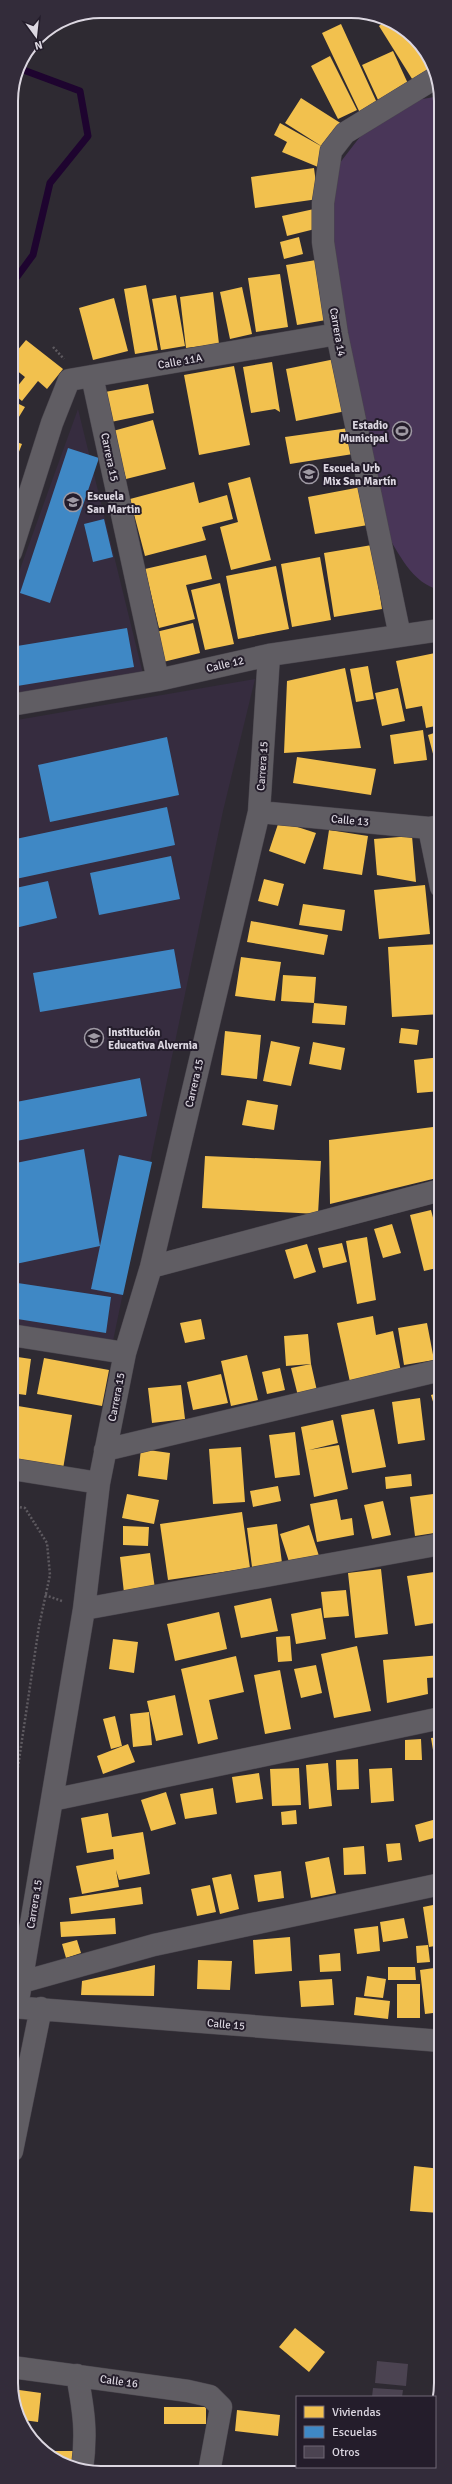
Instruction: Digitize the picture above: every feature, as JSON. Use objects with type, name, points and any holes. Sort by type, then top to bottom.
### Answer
[{"type":"street","name":"Carrera 14","points":[[400,636],[337,334],[323,242],[324,188],[331,151],[345,133],[431,80]]},
{"type":"street","name":"Calle 11A","points":[[18,530],[52,423],[69,380],[337,334]]},
{"type":"street","name":"Carrera 15","points":[[92,376],[158,680]]},
{"type":"street","name":"Calle 12","points":[[18,704],[158,680],[269,654],[434,631]]},
{"type":"street","name":"Carrera 15","points":[[18,1994],[22,1982],[84,1609],[99,1483],[124,1353],[151,1267],[259,812],[269,654]]},
{"type":"street","name":"Calle 13","points":[[259,812],[434,827]]},
{"type":"street","points":[[151,1267],[434,1192]]},
{"type":"street","points":[[18,1336],[124,1353]]},
{"type":"street","points":[[105,1450],[434,1372]]},
{"type":"street","points":[[18,1470],[99,1483]]},
{"type":"street","points":[[84,1609],[434,1545]]},
{"type":"street","points":[[52,1800],[434,1719]]},
{"type":"street","points":[[22,1982],[154,1945],[434,1885]]},
{"type":"street","name":"Calle 15","points":[[18,2007],[434,2040]]},
{"type":"street","points":[[18,2122],[41,2008]]},
{"type":"street","name":"Calle 16","points":[[18,2368],[188,2391],[210,2396],[221,2407],[211,2466]]},
{"type":"street","points":[[77,2375],[85,2414],[86,2438],[83,2464]]},
{"type":"path","points":[[18,1507],[25,1508],[47,1543],[50,1574],[39,1626],[18,1768]]},
{"type":"shaded area","name":"Estadio Municipal","points":[[434,97],[434,588],[421,581],[407,566],[384,529],[325,234],[329,177],[366,129],[405,102]]},
{"type":"shaded area","name":"Escuela San Martin","points":[[78,409],[143,674],[18,697],[18,575]]},
{"type":"shaded area","name":"Institución Educativa Alvernia","points":[[255,679],[223,811],[113,1341],[18,1327],[18,720]]},
{"type":"building: Viviendas","points":[[341,24],[378,105],[360,113],[322,33]]},
{"type":"building: Viviendas","points":[[382,24],[392,29],[410,42],[420,55],[429,73],[414,82],[379,26]]},
{"type":"building: Viviendas","points":[[393,51],[410,88],[379,102],[362,65]]},
{"type":"building: Viviendas","points":[[330,56],[357,110],[338,119],[311,66]]},
{"type":"building: Viviendas","points":[[301,98],[342,124],[326,149],[285,123]]},
{"type":"building: Viviendas","points":[[280,123],[328,150],[318,167],[282,152],[287,142],[274,135]]},
{"type":"building: Viviendas","points":[[314,168],[318,199],[255,208],[251,177]]},
{"type":"building: Viviendas","points":[[314,209],[319,228],[287,236],[282,216]]},
{"type":"building: Viviendas","points":[[299,237],[303,254],[284,259],[280,242]]},
{"type":"building: Viviendas","points":[[316,260],[326,320],[297,325],[286,265]]},
{"type":"building: Viviendas","points":[[280,274],[288,327],[256,332],[248,278]]},
{"type":"building: Viviendas","points":[[146,285],[158,350],[135,354],[124,289]]},
{"type":"building: Viviendas","points":[[242,287],[252,334],[230,339],[220,292]]},
{"type":"building: Viviendas","points":[[213,292],[219,344],[186,348],[180,297]]},
{"type":"building: Viviendas","points":[[176,295],[185,346],[161,350],[152,299]]},
{"type":"building: Viviendas","points":[[114,298],[128,351],[93,360],[79,308]]},
{"type":"building: Viviendas","points":[[26,340],[63,369],[47,389],[38,381],[22,401],[18,398],[18,386],[25,377],[18,372],[18,350]]},
{"type":"building: Viviendas","points":[[335,359],[346,411],[296,421],[286,369]]},
{"type":"building: Viviendas","points":[[272,362],[280,412],[275,409],[251,413],[243,367]]},
{"type":"building: Viviendas","points":[[234,366],[250,445],[199,455],[184,375]]},
{"type":"building: Viviendas","points":[[148,384],[154,413],[111,422],[105,392]]},
{"type":"building: Viviendas","points":[[18,404],[25,407],[18,418]]},
{"type":"building: Viviendas","points":[[153,420],[166,469],[126,479],[113,431]]},
{"type":"building: Viviendas","points":[[349,428],[353,454],[290,464],[285,437]]},
{"type":"building: Viviendas","points":[[18,443],[22,444],[18,454]]},
{"type":"building: Viviendas","points":[[250,477],[271,560],[231,570],[220,527],[238,522],[228,483]]},
{"type":"building: Viviendas","points":[[194,482],[199,503],[227,495],[233,519],[202,527],[206,540],[145,556],[130,499]]},
{"type":"building: Viviendas","points":[[361,487],[368,525],[315,534],[308,497]]},
{"type":"building: Viviendas","points":[[372,545],[382,609],[334,617],[324,553]]},
{"type":"building: Viviendas","points":[[206,555],[212,579],[186,585],[195,619],[159,628],[145,569]]},
{"type":"building: Viviendas","points":[[320,557],[331,620],[292,627],[281,564]]},
{"type":"building: Viviendas","points":[[276,566],[289,629],[238,639],[226,576]]},
{"type":"building: Viviendas","points":[[220,583],[234,644],[205,650],[191,590]]},
{"type":"building: Viviendas","points":[[193,623],[200,653],[163,662],[156,632]]},
{"type":"building: Viviendas","points":[[434,653],[434,726],[426,728],[422,706],[406,709],[396,661]]},
{"type":"building: Viviendas","points":[[368,666],[374,699],[356,702],[350,669]]},
{"type":"building: Viviendas","points":[[345,668],[361,748],[284,753],[287,681]]},
{"type":"building: Viviendas","points":[[398,688],[405,721],[382,726],[375,693]]},
{"type":"building: Viviendas","points":[[423,730],[427,760],[394,764],[390,735]]},
{"type":"building: Viviendas","points":[[434,733],[434,758],[428,735]]},
{"type":"building: Viviendas","points":[[297,757],[376,769],[371,795],[293,783]]},
{"type":"building: Viviendas","points":[[279,821],[316,833],[305,864],[269,851]]},
{"type":"building: Viviendas","points":[[329,830],[368,836],[362,875],[323,869]]},
{"type":"building: Viviendas","points":[[412,836],[416,882],[377,875],[374,839]]},
{"type":"building: Viviendas","points":[[264,879],[284,884],[278,906],[258,901]]},
{"type":"building: Viviendas","points":[[425,885],[430,934],[379,939],[374,890]]},
{"type":"building: Viviendas","points":[[303,904],[345,910],[342,931],[299,925]]},
{"type":"building: Viviendas","points":[[251,921],[328,935],[324,955],[247,942]]},
{"type":"building: Viviendas","points":[[434,944],[434,1014],[392,1017],[388,947]]},
{"type":"building: Viviendas","points":[[241,957],[281,962],[275,1001],[235,996]]},
{"type":"building: Viviendas","points":[[283,975],[316,977],[314,1003],[281,1001]]},
{"type":"building: Viviendas","points":[[314,1003],[347,1006],[345,1025],[312,1023]]},
{"type":"building: Viviendas","points":[[401,1028],[419,1030],[417,1045],[399,1043]]},
{"type":"building: Viviendas","points":[[225,1031],[261,1035],[257,1079],[221,1075]]},
{"type":"building: Viviendas","points":[[271,1041],[300,1047],[291,1086],[263,1081]]},
{"type":"building: Viviendas","points":[[313,1042],[345,1048],[341,1070],[309,1064]]},
{"type":"building: Viviendas","points":[[434,1058],[434,1092],[417,1093],[414,1060]]},
{"type":"building: Viviendas","points":[[247,1100],[278,1105],[274,1130],[242,1125]]},
{"type":"building: Viviendas","points":[[434,1127],[434,1179],[330,1204],[329,1140]]},
{"type":"building: Viviendas","points":[[205,1156],[321,1161],[318,1214],[202,1208]]},
{"type":"building: Viviendas","points":[[431,1210],[434,1221],[434,1269],[424,1271],[410,1215]]},
{"type":"building: Viviendas","points":[[392,1224],[401,1253],[383,1258],[374,1229]]},
{"type":"building: Viviendas","points":[[367,1237],[376,1300],[357,1304],[346,1241]]},
{"type":"building: Viviendas","points":[[342,1243],[347,1262],[323,1268],[318,1248]]},
{"type":"building: Viviendas","points":[[307,1244],[316,1272],[294,1279],[285,1250]]},
{"type":"building: Viviendas","points":[[373,1316],[376,1335],[393,1331],[401,1372],[350,1382],[337,1323]]},
{"type":"building: Viviendas","points":[[201,1319],[205,1339],[185,1343],[180,1323]]},
{"type":"building: Viviendas","points":[[427,1323],[434,1360],[404,1365],[398,1328]]},
{"type":"building: Viviendas","points":[[308,1334],[311,1364],[286,1366],[284,1336]]},
{"type":"building: Viviendas","points":[[247,1355],[258,1400],[231,1406],[221,1361]]},
{"type":"building: Viviendas","points":[[18,1357],[31,1359],[26,1395],[18,1394]]},
{"type":"building: Viviendas","points":[[44,1358],[109,1370],[102,1406],[37,1394]]},
{"type":"building: Viviendas","points":[[311,1364],[317,1391],[298,1396],[291,1368]]},
{"type":"building: Viviendas","points":[[280,1368],[285,1390],[267,1394],[262,1372]]},
{"type":"building: Viviendas","points":[[221,1374],[228,1403],[193,1410],[187,1382]]},
{"type":"building: Viviendas","points":[[181,1385],[185,1419],[152,1423],[148,1388]]},
{"type":"building: Viviendas","points":[[434,1394],[434,1405],[431,1395]]},
{"type":"building: Viviendas","points":[[420,1398],[425,1440],[398,1444],[392,1402]]},
{"type":"building: Viviendas","points":[[18,1406],[72,1415],[63,1469],[18,1461]]},
{"type":"building: Viviendas","points":[[374,1409],[386,1467],[352,1473],[341,1415]]},
{"type":"building: Viviendas","points":[[333,1420],[338,1443],[309,1450],[339,1445],[348,1489],[314,1497],[301,1427]]},
{"type":"building: Viviendas","points":[[295,1432],[300,1475],[275,1478],[269,1435]]},
{"type":"building: Viviendas","points":[[241,1447],[245,1502],[213,1504],[209,1449]]},
{"type":"building: Viviendas","points":[[141,1449],[170,1453],[167,1480],[138,1476]]},
{"type":"building: Viviendas","points":[[411,1474],[412,1486],[386,1489],[385,1477]]},
{"type":"building: Viviendas","points":[[278,1486],[281,1501],[253,1507],[250,1491]]},
{"type":"building: Viviendas","points":[[127,1494],[159,1500],[154,1524],[122,1518]]},
{"type":"building: Viviendas","points":[[434,1494],[434,1533],[415,1536],[410,1497]]},
{"type":"building: Viviendas","points":[[337,1499],[341,1520],[352,1518],[354,1535],[317,1542],[310,1504]]},
{"type":"building: Viviendas","points":[[383,1501],[391,1535],[372,1539],[364,1505]]},
{"type":"building: Viviendas","points":[[242,1512],[250,1568],[168,1580],[160,1524]]},
{"type":"building: Viviendas","points":[[277,1524],[282,1563],[252,1567],[247,1528]]},
{"type":"building: Viviendas","points":[[309,1525],[319,1556],[290,1565],[280,1534]]},
{"type":"building: Viviendas","points":[[123,1526],[149,1527],[148,1546],[123,1545]]},
{"type":"building: Viviendas","points":[[150,1553],[155,1589],[124,1593],[120,1557]]},
{"type":"building: Viviendas","points":[[381,1569],[388,1634],[355,1638],[348,1573]]},
{"type":"building: Viviendas","points":[[434,1572],[434,1623],[415,1626],[407,1576]]},
{"type":"building: Viviendas","points":[[346,1590],[349,1616],[324,1618],[321,1592]]},
{"type":"building: Viviendas","points":[[271,1598],[278,1631],[241,1638],[234,1606]]},
{"type":"building: Viviendas","points":[[321,1608],[326,1639],[296,1644],[291,1614]]},
{"type":"building: Viviendas","points":[[219,1612],[227,1649],[175,1661],[167,1624]]},
{"type":"building: Viviendas","points":[[290,1636],[292,1661],[278,1662],[276,1637]]},
{"type":"building: Viviendas","points":[[113,1639],[138,1642],[134,1673],[109,1669]]},
{"type":"building: Viviendas","points":[[357,1646],[371,1711],[334,1718],[321,1654]]},
{"type":"building: Viviendas","points":[[236,1656],[244,1692],[209,1700],[218,1739],[198,1744],[181,1669]]},
{"type":"building: Viviendas","points":[[434,1656],[434,1678],[427,1678],[428,1694],[387,1703],[383,1660]]},
{"type":"building: Viviendas","points":[[316,1665],[322,1693],[301,1698],[294,1669]]},
{"type":"building: Viviendas","points":[[280,1670],[291,1729],[265,1734],[254,1675]]},
{"type":"building: Viviendas","points":[[175,1695],[183,1735],[156,1741],[147,1701]]},
{"type":"building: Viviendas","points":[[149,1712],[152,1745],[133,1747],[130,1714]]},
{"type":"building: Viviendas","points":[[115,1716],[122,1746],[111,1749],[103,1719]]},
{"type":"building: Viviendas","points":[[431,1738],[434,1738],[434,1756]]},
{"type":"building: Viviendas","points":[[421,1739],[422,1760],[405,1760],[405,1740]]},
{"type":"building: Viviendas","points":[[128,1744],[135,1762],[103,1774],[97,1756]]},
{"type":"building: Viviendas","points":[[358,1759],[359,1789],[337,1790],[336,1760]]},
{"type":"building: Viviendas","points":[[328,1763],[332,1806],[309,1809],[306,1765]]},
{"type":"building: Viviendas","points":[[299,1768],[301,1805],[272,1806],[270,1769]]},
{"type":"building: Viviendas","points":[[392,1768],[394,1801],[371,1803],[369,1769]]},
{"type":"building: Viviendas","points":[[259,1773],[263,1799],[236,1803],[232,1777]]},
{"type":"building: Viviendas","points":[[213,1788],[217,1814],[185,1819],[180,1794]]},
{"type":"building: Viviendas","points":[[166,1792],[176,1824],[151,1831],[141,1800]]},
{"type":"building: Viviendas","points":[[296,1810],[297,1824],[282,1825],[281,1812]]},
{"type":"building: Viviendas","points":[[108,1813],[112,1837],[143,1832],[150,1874],[119,1880],[116,1870],[119,1887],[82,1894],[76,1866],[114,1859],[113,1849],[87,1853],[81,1818]]},
{"type":"building: Viviendas","points":[[434,1820],[434,1838],[419,1842],[415,1825]]},
{"type":"building: Viviendas","points":[[400,1843],[402,1860],[388,1862],[386,1844]]},
{"type":"building: Viviendas","points":[[364,1846],[366,1874],[344,1875],[343,1848]]},
{"type":"building: Viviendas","points":[[329,1857],[336,1893],[311,1898],[305,1862]]},
{"type":"building: Viviendas","points":[[281,1871],[284,1898],[258,1902],[254,1875]]},
{"type":"building: Viviendas","points":[[231,1874],[239,1909],[220,1914],[212,1878]]},
{"type":"building: Viviendas","points":[[210,1885],[216,1912],[197,1916],[191,1889]]},
{"type":"building: Viviendas","points":[[141,1887],[143,1904],[71,1914],[69,1898]]},
{"type":"building: Viviendas","points":[[434,1905],[434,1946],[429,1947],[423,1907]]},
{"type":"building: Viviendas","points":[[115,1918],[116,1934],[61,1937],[60,1922]]},
{"type":"building: Viviendas","points":[[404,1918],[408,1938],[383,1942],[380,1922]]},
{"type":"building: Viviendas","points":[[378,1926],[380,1951],[357,1954],[354,1929]]},
{"type":"building: Viviendas","points":[[290,1937],[292,1971],[255,1974],[253,1940]]},
{"type":"building: Viviendas","points":[[77,1940],[81,1953],[66,1958],[62,1944]]},
{"type":"building: Viviendas","points":[[428,1945],[430,1962],[417,1963],[416,1946]]},
{"type":"building: Viviendas","points":[[340,1953],[341,1971],[320,1972],[319,1955]]},
{"type":"building: Viviendas","points":[[198,1960],[232,1961],[230,1990],[197,1989]]},
{"type":"building: Viviendas","points":[[155,1965],[154,1996],[81,1995],[82,1981]]},
{"type":"building: Viviendas","points":[[388,1967],[415,1967],[416,1980],[388,1980]]},
{"type":"building: Viviendas","points":[[434,1968],[434,2013],[425,2014],[420,1970]]},
{"type":"building: Viviendas","points":[[367,1976],[386,1979],[383,1998],[364,1996]]},
{"type":"building: Viviendas","points":[[332,1979],[334,2005],[301,2007],[299,1981]]},
{"type":"building: Viviendas","points":[[397,1984],[420,1984],[420,2018],[397,2018]]},
{"type":"building: Viviendas","points":[[356,1997],[390,2001],[388,2019],[354,2015]]},
{"type":"building: Viviendas","points":[[414,2166],[434,2168],[434,2213],[410,2211]]},
{"type":"building: Viviendas","points":[[295,2328],[325,2352],[309,2372],[279,2347]]},
{"type":"building: Viviendas","points":[[19,2390],[41,2393],[38,2422],[27,2421],[22,2410]]},
{"type":"building: Viviendas","points":[[164,2407],[206,2407],[206,2424],[164,2424]]},
{"type":"building: Viviendas","points":[[237,2410],[280,2415],[278,2436],[235,2431]]},
{"type":"building: Viviendas","points":[[54,2451],[77,2451],[77,2463],[69,2460]]},
{"type":"building: Escuelas","points":[[68,448],[99,458],[50,603],[20,593]]},
{"type":"building: Escuelas","points":[[104,519],[113,557],[93,562],[84,524]]},
{"type":"building: Escuelas","points":[[127,628],[134,667],[18,686],[18,646]]},
{"type":"building: Escuelas","points":[[167,737],[179,795],[50,822],[38,765]]},
{"type":"building: Escuelas","points":[[167,807],[175,845],[18,879],[18,839]]},
{"type":"building: Escuelas","points":[[171,856],[180,899],[99,915],[90,873]]},
{"type":"building: Escuelas","points":[[48,881],[57,918],[18,927],[18,887]]},
{"type":"building: Escuelas","points":[[174,949],[181,988],[40,1012],[33,973]]},
{"type":"building: Escuelas","points":[[140,1078],[147,1116],[18,1141],[18,1102]]},
{"type":"building: Escuelas","points":[[84,1149],[100,1246],[18,1264],[18,1163]]},
{"type":"building: Escuelas","points":[[119,1155],[152,1162],[123,1295],[91,1289]]},
{"type":"building: Escuelas","points":[[18,1283],[111,1297],[106,1333],[18,1319]]},
{"type":"building: Otros","points":[[377,2361],[408,2364],[406,2386],[375,2383]]},
{"type":"building: Otros","points":[[373,2388],[403,2390],[402,2396],[372,2396]]},
{"type":"waterway","points":[[18,275],[33,255],[50,183],[88,136],[80,91],[24,70]]},
{"type":"place","name":"Estadio Municipal","points":[[402,431]]},
{"type":"place","name":"Escuela Urb Mix San Martín","points":[[309,474]]},
{"type":"place","name":"Escuela San Martin","points":[[73,502]]},
{"type":"place","name":"Institución Educativa Alvernia","points":[[94,1038]]}]
